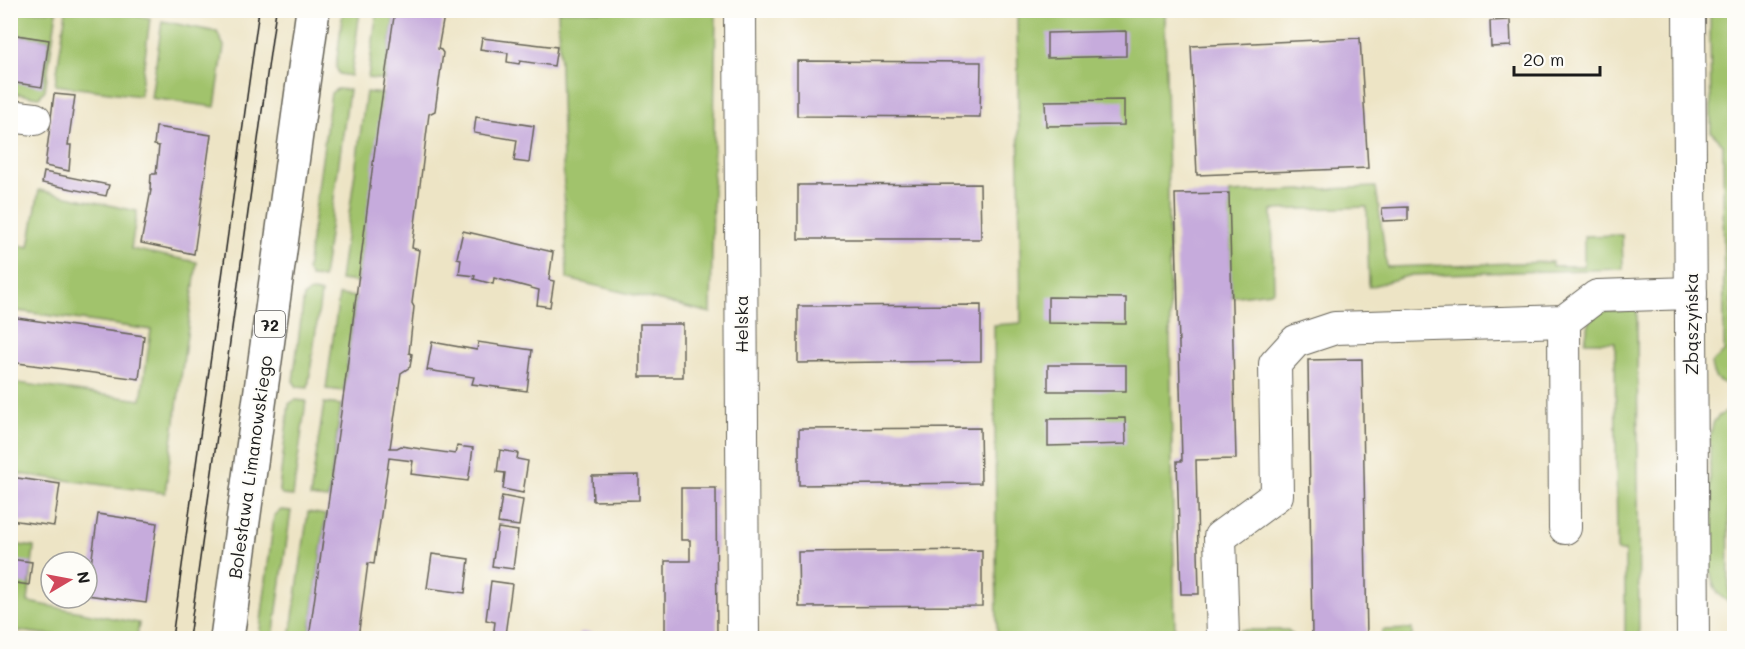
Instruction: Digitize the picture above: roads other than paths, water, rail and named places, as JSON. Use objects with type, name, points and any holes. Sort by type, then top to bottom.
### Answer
[{"type":"main road","name":"Bolesława Limanowskiego","points":[[226,639],[313,10]]},
{"type":"street","name":"Helska","points":[[740,10],[743,639]]},
{"type":"street","name":"Zbąszyńska","points":[[1689,10],[1693,639]]},
{"type":"street","points":[[1223,639],[1220,537],[1277,495],[1275,364],[1296,341],[1335,328],[1564,321],[1597,296],[1691,293]]},
{"type":"street","points":[[1564,321],[1565,528]]},
{"type":"tram line","points":[[172,638],[259,10]]},
{"type":"tram line","points":[[189,638],[276,10]]}]
